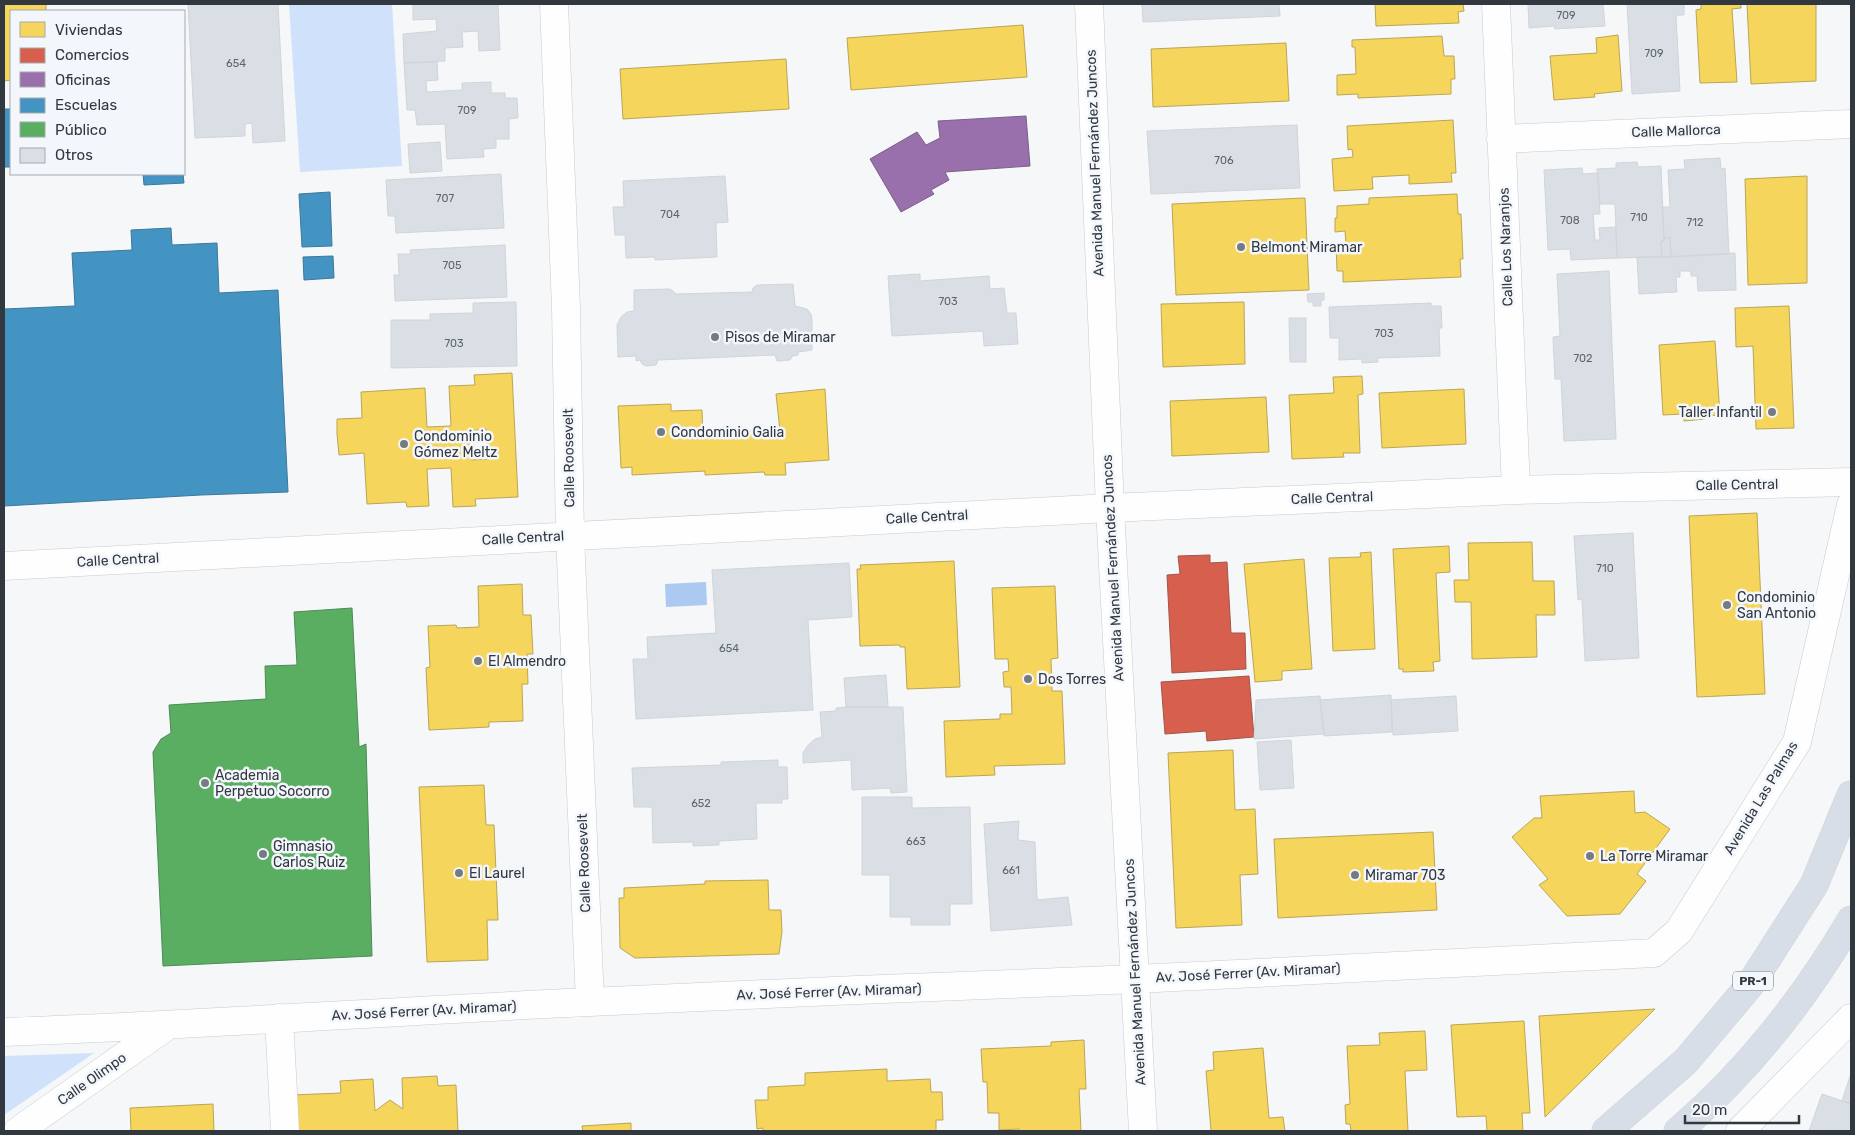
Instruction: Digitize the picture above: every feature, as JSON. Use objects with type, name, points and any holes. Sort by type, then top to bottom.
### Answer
[{"type":"highway","name":"PR-1","points":[[1606,1131],[1686,1061],[1750,986],[1814,885],[1851,795]]},
{"type":"highway","points":[[1678,1131],[1698,1114],[1756,1054],[1806,988],[1851,920]]},
{"type":"street","name":"Calle Roosevelt","points":[[554,4],[566,308],[570,535],[590,1002]]},
{"type":"street","name":"Avenida Manuel Fernández Juncos","points":[[1089,4],[1110,508],[1144,1131]]},
{"type":"street","name":"Calle Los Naranjos","points":[[1496,4],[1516,490]]},
{"type":"street","name":"Calle Mallorca","points":[[1501,139],[1851,124]]},
{"type":"street","name":"Calle Central","points":[[4,566],[1110,508],[1516,490],[1851,482]]},
{"type":"street","name":"Avenida Las Palmas","points":[[1654,953],[1679,931],[1796,742],[1851,505]]},
{"type":"street","name":"Av. José Ferrer (Av. Miramar)","points":[[4,1032],[167,1026],[279,1018],[590,1002],[1654,953]]},
{"type":"street","points":[[279,1018],[285,1131]]},
{"type":"street","points":[[1740,1131],[1851,1018]]},
{"type":"street","name":"Calle Olimpo","points":[[18,1131],[167,1026]]},
{"type":"shaded area","points":[[289,4],[392,4],[402,166],[300,172]]},
{"type":"shaded area","points":[[706,582],[707,605],[666,607],[665,584]]},
{"type":"shaded area","points":[[94,1053],[4,1115],[4,1056]]},
{"type":"building: Viviendas","points":[[4,4],[46,4],[46,10],[10,10],[10,80],[4,81]]},
{"type":"building: Viviendas","points":[[1375,4],[1463,4],[1464,11],[1458,12],[1459,23],[1376,26]]},
{"type":"building: Viviendas","points":[[1701,4],[1741,4],[1741,8],[1732,9],[1737,82],[1700,83],[1696,10],[1701,9]]},
{"type":"building: Viviendas","points":[[1747,4],[1816,4],[1816,81],[1751,84]]},
{"type":"building: Viviendas","points":[[1023,25],[1027,77],[851,90],[847,38]]},
{"type":"building: Viviendas","points":[[1618,35],[1622,91],[1594,94],[1595,97],[1554,100],[1550,56],[1597,53],[1596,38]]},
{"type":"building: Viviendas","points":[[1442,36],[1444,56],[1454,56],[1455,79],[1451,79],[1451,94],[1358,98],[1358,94],[1337,95],[1337,75],[1356,74],[1355,47],[1352,47],[1352,40]]},
{"type":"building: Viviendas","points":[[1286,43],[1289,101],[1153,107],[1151,49]]},
{"type":"building: Viviendas","points":[[786,59],[789,109],[623,119],[620,69]]},
{"type":"building: Viviendas","points":[[1453,120],[1456,173],[1451,173],[1452,182],[1409,184],[1409,175],[1372,177],[1373,189],[1334,191],[1332,159],[1353,157],[1352,149],[1348,150],[1347,126]]},
{"type":"building: Viviendas","points":[[1807,176],[1807,283],[1748,285],[1745,179]]},
{"type":"building: Viviendas","points":[[1457,194],[1458,214],[1461,214],[1463,259],[1460,259],[1461,277],[1343,282],[1343,271],[1337,271],[1336,244],[1346,244],[1345,231],[1335,232],[1337,206],[1369,204],[1369,198]]},
{"type":"building: Viviendas","name":"Belmont Miramar","points":[[1305,198],[1309,290],[1176,295],[1172,204]]},
{"type":"building: Viviendas","points":[[1244,302],[1245,364],[1163,367],[1161,304]]},
{"type":"building: Viviendas","points":[[1789,306],[1794,428],[1756,429],[1753,346],[1736,347],[1735,308]]},
{"type":"building: Viviendas","points":[[1715,341],[1720,415],[1684,421],[1683,414],[1663,415],[1659,345]]},
{"type":"building: Viviendas","name":"Condominio Gómez Meltz","points":[[512,373],[518,497],[475,499],[476,506],[453,507],[451,468],[427,469],[429,506],[407,507],[406,502],[367,504],[364,453],[339,455],[337,419],[362,418],[361,392],[425,388],[427,427],[451,426],[449,386],[475,385],[474,375]],"holes":[[[486,429],[489,459],[471,460],[468,431]]]},
{"type":"building: Viviendas","points":[[1362,376],[1363,394],[1358,395],[1360,453],[1343,453],[1344,457],[1292,459],[1289,395],[1334,393],[1333,377]]},
{"type":"building: Viviendas","name":"Condominio Galia","points":[[825,389],[829,460],[785,463],[786,475],[765,475],[764,472],[705,475],[705,471],[632,475],[632,467],[621,468],[618,406],[671,404],[671,411],[702,410],[703,436],[762,430],[762,433],[780,431],[776,394]]},
{"type":"building: Viviendas","points":[[1464,389],[1466,444],[1382,448],[1379,393]]},
{"type":"building: Viviendas","points":[[1266,397],[1269,452],[1172,456],[1170,401]]},
{"type":"building: Viviendas","name":"Condominio San Antonio","points":[[1757,513],[1765,694],[1697,697],[1689,516]]},
{"type":"building: Viviendas","points":[[1532,542],[1533,581],[1554,581],[1555,615],[1536,615],[1537,657],[1472,659],[1471,602],[1455,602],[1454,580],[1469,580],[1468,543]]},
{"type":"building: Viviendas","points":[[1449,546],[1450,572],[1436,573],[1440,661],[1433,662],[1434,671],[1403,672],[1403,669],[1399,669],[1393,549]]},
{"type":"building: Viviendas","points":[[1371,552],[1375,649],[1333,651],[1329,558],[1361,557],[1360,553]]},
{"type":"building: Viviendas","points":[[1304,559],[1312,669],[1282,671],[1282,680],[1255,682],[1244,564]]},
{"type":"building: Viviendas","points":[[954,561],[960,687],[907,689],[905,647],[900,647],[900,645],[860,646],[857,569],[861,569],[860,565]]},
{"type":"building: Viviendas","name":"El Almendro","points":[[522,584],[523,615],[531,615],[533,654],[527,654],[528,684],[522,684],[523,721],[489,722],[489,727],[429,730],[426,668],[430,667],[428,626],[456,625],[457,628],[479,627],[478,586]]},
{"type":"building: Viviendas","name":"Dos Torres","points":[[1055,586],[1058,658],[1051,659],[1052,691],[1062,691],[1065,764],[994,766],[995,775],[946,777],[944,721],[1000,719],[1000,714],[1012,714],[1011,687],[1004,687],[1003,672],[1009,671],[1008,659],[995,659],[992,588]]},
{"type":"building: Viviendas","points":[[1233,750],[1235,810],[1255,809],[1258,874],[1240,875],[1242,925],[1176,928],[1168,753]]},
{"type":"building: Viviendas","name":"El Laurel","points":[[484,785],[486,825],[494,825],[498,920],[487,920],[488,960],[427,962],[419,787]]},
{"type":"building: Viviendas","name":"La Torre Miramar","points":[[1634,791],[1635,813],[1645,812],[1670,829],[1637,874],[1646,881],[1620,914],[1567,916],[1539,885],[1548,879],[1512,837],[1534,818],[1542,818],[1540,796]]},
{"type":"building: Viviendas","name":"Miramar 703","points":[[1433,832],[1437,910],[1278,918],[1274,839]]},
{"type":"building: Viviendas","points":[[768,880],[769,910],[781,910],[782,932],[779,954],[635,958],[620,948],[619,898],[624,898],[624,888],[705,884],[705,881]]},
{"type":"building: Viviendas","points":[[1655,1009],[1545,1117],[1539,1016]]},
{"type":"building: Viviendas","points":[[1524,1021],[1530,1113],[1522,1113],[1523,1131],[1487,1131],[1486,1116],[1457,1117],[1451,1025]]},
{"type":"building: Viviendas","points":[[1425,1031],[1427,1070],[1405,1071],[1408,1131],[1351,1131],[1350,1124],[1346,1124],[1345,1105],[1350,1104],[1347,1046],[1380,1045],[1379,1033]]},
{"type":"building: Viviendas","points":[[1084,1040],[1086,1089],[1079,1089],[1081,1131],[999,1130],[999,1113],[988,1113],[987,1082],[983,1082],[981,1049],[1051,1046],[1051,1042]]},
{"type":"building: Viviendas","points":[[1263,1048],[1269,1118],[1283,1117],[1285,1131],[1211,1131],[1206,1071],[1214,1070],[1213,1052]]},
{"type":"building: Viviendas","points":[[887,1069],[887,1081],[930,1079],[931,1092],[942,1092],[943,1120],[936,1120],[936,1131],[763,1131],[763,1128],[757,1129],[755,1100],[768,1100],[768,1087],[805,1085],[805,1073]]},
{"type":"building: Viviendas","points":[[437,1076],[438,1086],[456,1085],[458,1131],[295,1131],[292,1095],[341,1093],[340,1081],[373,1079],[375,1111],[390,1100],[403,1109],[402,1078]]},
{"type":"building: Viviendas","points":[[213,1104],[214,1131],[131,1131],[130,1108]]},
{"type":"building: Viviendas","points":[[631,1123],[631,1131],[583,1131],[582,1126]]},
{"type":"building: Comercios","points":[[1210,555],[1210,563],[1227,562],[1231,633],[1245,633],[1246,669],[1172,673],[1167,575],[1180,574],[1178,556]]},
{"type":"building: Comercios","points":[[1249,676],[1254,737],[1207,741],[1206,731],[1165,734],[1161,682]]},
{"type":"building: Oficinas","points":[[1026,116],[1030,166],[945,172],[949,180],[931,190],[934,194],[901,212],[870,159],[917,132],[926,145],[940,138],[938,121]]},
{"type":"building: Escuelas","points":[[4,109],[10,109],[10,167],[4,167]]},
{"type":"building: Escuelas","points":[[143,175],[183,175],[184,183],[144,185]]},
{"type":"building: Escuelas","points":[[330,192],[332,246],[302,247],[299,194]]},
{"type":"building: Escuelas","points":[[171,228],[172,245],[217,243],[219,293],[278,290],[288,492],[4,506],[4,309],[75,306],[72,253],[132,250],[131,230]]},
{"type":"building: Escuelas","points":[[333,256],[334,278],[304,280],[303,257]]},
{"type":"building: Público","name":"Gimnasio Carlos Ruiz","points":[[352,608],[359,747],[366,744],[372,956],[163,966],[153,752],[161,739],[171,733],[169,705],[266,699],[265,666],[297,665],[294,612]]},
{"type":"building: Otros","points":[[188,4],[278,4],[285,141],[253,143],[252,123],[245,124],[245,136],[195,138]]},
{"type":"building: Otros","points":[[413,4],[498,4],[500,50],[479,51],[478,31],[462,32],[463,47],[445,48],[445,61],[404,63],[403,34],[437,31],[436,19],[413,20]]},
{"type":"building: Otros","points":[[1142,4],[1279,4],[1280,16],[1143,22]]},
{"type":"building: Otros","points":[[1528,4],[1603,4],[1605,26],[1555,29],[1554,26],[1529,28]]},
{"type":"building: Otros","points":[[1627,4],[1684,4],[1684,15],[1676,15],[1680,91],[1632,94]]},
{"type":"building: Otros","points":[[437,62],[438,80],[426,81],[427,92],[462,90],[462,83],[491,82],[491,93],[505,93],[505,98],[517,98],[518,118],[509,119],[509,139],[496,139],[496,148],[483,149],[484,157],[447,159],[445,124],[417,125],[415,110],[407,110],[404,63]]},
{"type":"building: Otros","points":[[1297,125],[1300,188],[1151,194],[1147,131]]},
{"type":"building: Otros","points":[[440,142],[442,171],[410,173],[408,144]]},
{"type":"building: Otros","points":[[1720,158],[1721,169],[1725,168],[1729,254],[1671,257],[1670,237],[1664,238],[1662,207],[1670,207],[1668,170],[1685,169],[1684,160]]},
{"type":"building: Otros","points":[[1637,162],[1638,167],[1661,166],[1664,241],[1661,241],[1662,257],[1617,258],[1615,204],[1600,204],[1597,169],[1616,168],[1616,163]]},
{"type":"building: Otros","points":[[1582,168],[1583,174],[1598,173],[1600,214],[1593,214],[1595,240],[1600,240],[1599,228],[1616,227],[1617,258],[1571,260],[1570,249],[1548,250],[1544,170]]},
{"type":"building: Otros","points":[[501,174],[504,228],[396,233],[395,216],[388,216],[386,180]]},
{"type":"building: Otros","points":[[725,176],[728,222],[716,223],[717,257],[655,260],[655,257],[626,258],[625,235],[615,235],[613,207],[624,207],[623,181]]},
{"type":"building: Otros","points":[[1670,237],[1671,257],[1662,257],[1661,241],[1664,241],[1664,238]]},
{"type":"building: Otros","points":[[505,245],[507,297],[395,301],[394,275],[399,275],[398,254],[411,254],[410,250]]},
{"type":"building: Otros","points":[[1735,253],[1736,290],[1698,291],[1697,276],[1691,276],[1691,271],[1680,271],[1680,277],[1676,277],[1677,292],[1639,294],[1637,257]]},
{"type":"building: Otros","points":[[1609,271],[1616,439],[1564,441],[1561,379],[1555,379],[1553,337],[1560,336],[1557,274]]},
{"type":"building: Otros","points":[[920,274],[920,281],[989,276],[990,289],[1004,288],[1007,313],[1016,313],[1018,344],[984,346],[983,331],[892,336],[888,276]]},
{"type":"building: Otros","name":"Pisos de Miramar","points":[[793,284],[795,306],[807,309],[811,314],[812,350],[798,352],[798,355],[792,356],[790,360],[777,361],[775,355],[658,360],[656,365],[646,366],[640,360],[636,361],[636,356],[618,357],[617,325],[621,317],[627,312],[634,311],[634,290],[669,289],[676,294],[752,292],[753,288],[757,285]]},
{"type":"building: Otros","points":[[1324,293],[1324,300],[1321,300],[1321,306],[1313,306],[1313,302],[1308,302],[1307,294]]},
{"type":"building: Otros","points":[[516,302],[517,366],[391,368],[391,320],[430,320],[430,314],[473,313],[473,303]]},
{"type":"building: Otros","points":[[1431,303],[1431,306],[1441,306],[1442,328],[1439,328],[1440,356],[1377,358],[1378,362],[1362,363],[1362,359],[1339,360],[1339,338],[1330,338],[1329,307]]},
{"type":"building: Otros","points":[[1289,318],[1306,318],[1306,362],[1290,362]]},
{"type":"building: Otros","points":[[1633,533],[1639,658],[1585,661],[1582,599],[1578,600],[1574,536]]},
{"type":"building: Otros","points":[[849,563],[852,617],[808,620],[813,710],[636,719],[633,659],[648,659],[647,637],[716,633],[712,570]]},
{"type":"building: Otros","points":[[886,675],[888,707],[846,707],[844,678]]},
{"type":"building: Otros","points":[[1391,695],[1392,732],[1324,736],[1320,700]]},
{"type":"building: Otros","points":[[1320,696],[1324,734],[1254,739],[1256,700]]},
{"type":"building: Otros","points":[[1456,696],[1458,731],[1393,735],[1391,700]]},
{"type":"building: Otros","points":[[903,707],[907,792],[891,793],[890,788],[852,790],[851,760],[803,763],[803,753],[808,745],[815,739],[822,737],[820,712],[836,711],[836,708]]},
{"type":"building: Otros","points":[[1291,740],[1294,788],[1260,790],[1257,742]]},
{"type":"building: Otros","points":[[778,760],[778,767],[787,767],[788,799],[782,799],[782,803],[756,803],[757,839],[719,841],[719,845],[693,846],[693,842],[653,843],[652,807],[634,807],[632,768],[721,765],[721,762]]},
{"type":"building: Otros","points":[[862,797],[912,797],[912,808],[970,807],[972,904],[950,904],[950,925],[911,925],[911,917],[890,917],[890,875],[862,875]]},
{"type":"building: Otros","points":[[1019,821],[1018,840],[1035,842],[1037,900],[1068,897],[1072,925],[991,931],[984,824]]},
{"type":"building: Otros","points":[[1851,1073],[1851,1104],[1842,1101]]},
{"type":"building: Otros","points":[[1822,1094],[1851,1104],[1851,1131],[1809,1131]]},
{"type":"place","name":"Belmont Miramar","points":[[1241,247]]},
{"type":"place","name":"Pisos de Miramar","points":[[715,337]]},
{"type":"place","name":"Taller Infantil","points":[[1772,412]]},
{"type":"place","name":"Condominio Galia","points":[[661,432]]},
{"type":"place","name":"Condominio Gómez Meltz","points":[[404,444]]},
{"type":"place","name":"Condominio San Antonio","points":[[1727,605]]},
{"type":"place","name":"El Almendro","points":[[478,661]]},
{"type":"place","name":"Dos Torres","points":[[1028,679]]},
{"type":"place","name":"Academia Perpetuo Socorro","points":[[205,783]]},
{"type":"place","name":"Gimnasio Carlos Ruiz","points":[[263,854]]},
{"type":"place","name":"La Torre Miramar","points":[[1590,856]]},
{"type":"place","name":"El Laurel","points":[[459,873]]},
{"type":"place","name":"Miramar 703","points":[[1355,875]]}]
